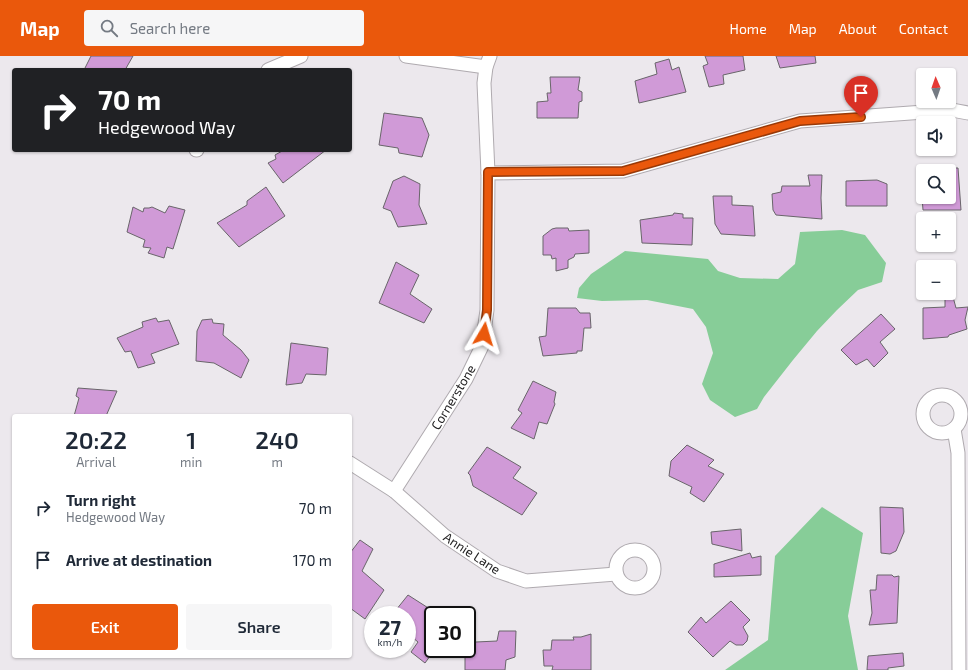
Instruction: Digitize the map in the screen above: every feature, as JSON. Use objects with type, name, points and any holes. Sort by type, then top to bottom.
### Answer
[{"type":"street","points":[[273,68],[301,56]]},
{"type":"street","points":[[406,56],[488,62]]},
{"type":"street","name":"Cornerstone","points":[[394,492],[466,380],[482,346],[487,310],[488,172],[484,90],[488,62]]},
{"type":"street","points":[[488,172],[623,171],[800,121],[952,110],[968,113]]},
{"type":"street","points":[[954,429],[958,453],[959,670]]},
{"type":"street","name":"Annie Lane","points":[[352,464],[394,492],[445,536],[497,571],[526,581],[616,574]]},
{"type":"green space","points":[[842,230],[865,235],[886,263],[882,282],[858,290],[817,331],[764,397],[757,409],[735,417],[710,400],[702,384],[713,353],[706,327],[693,309],[647,300],[602,301],[577,298],[579,288],[591,274],[625,251],[708,259],[718,271],[740,278],[778,279],[795,264],[800,232]]},
{"type":"green space","points":[[822,507],[863,533],[848,616],[858,670],[725,670],[768,640],[775,556]]},
{"type":"building","points":[[91,56],[133,56],[126,68],[85,68]]},
{"type":"building","points":[[705,56],[743,56],[745,70],[723,75],[724,84],[709,87],[703,66],[708,64]]},
{"type":"building","points":[[776,56],[815,56],[816,63],[780,68]]},
{"type":"building","points":[[669,59],[672,70],[679,67],[686,92],[639,103],[635,81],[657,74],[655,63]]},
{"type":"building","points":[[550,77],[580,77],[578,90],[582,92],[582,101],[579,102],[578,118],[537,118],[537,102],[548,101],[547,93],[551,93]]},
{"type":"building","points":[[384,113],[422,118],[429,135],[422,157],[399,153],[398,148],[379,145]]},
{"type":"building","points":[[280,152],[323,152],[283,183],[268,163],[276,159],[275,155]]},
{"type":"building","points":[[956,168],[958,168],[961,210],[923,210],[923,204],[956,204]]},
{"type":"building","points":[[808,175],[822,175],[822,219],[776,215],[773,210],[772,194],[781,192],[782,186],[810,186]]},
{"type":"building","points":[[404,176],[420,184],[419,205],[427,224],[398,227],[391,211],[383,208],[393,181]]},
{"type":"building","points":[[877,180],[887,184],[887,206],[846,206],[846,181]]},
{"type":"building","points":[[266,187],[285,216],[239,247],[217,223],[247,205],[247,201]]},
{"type":"building","points":[[713,196],[732,196],[732,205],[753,206],[755,236],[721,234],[715,224]]},
{"type":"building","points":[[169,206],[185,210],[173,249],[167,247],[164,258],[148,253],[151,248],[143,247],[145,240],[127,232],[133,207],[143,212],[144,208],[152,207],[165,213]]},
{"type":"building","points":[[674,213],[683,214],[683,218],[693,218],[692,245],[642,243],[640,220],[673,215]]},
{"type":"building","points":[[568,228],[569,231],[589,230],[589,253],[575,254],[574,257],[568,260],[568,268],[556,271],[556,258],[552,259],[551,255],[543,255],[543,236],[552,229]]},
{"type":"building","points":[[396,262],[419,275],[410,294],[432,309],[424,323],[379,303]]},
{"type":"building","points":[[945,300],[954,300],[956,308],[968,307],[965,320],[967,329],[949,335],[948,337],[923,339],[923,308],[945,307]]},
{"type":"building","points":[[548,308],[576,308],[580,313],[590,313],[591,328],[584,328],[582,351],[577,351],[577,353],[543,356],[539,337],[546,336]]},
{"type":"building","points":[[881,314],[895,329],[880,342],[888,353],[874,367],[867,359],[856,365],[841,350]]},
{"type":"building","points":[[156,318],[158,322],[169,320],[179,344],[151,354],[155,363],[138,368],[131,351],[125,352],[117,338],[143,327],[142,322]]},
{"type":"building","points":[[212,319],[213,323],[224,324],[223,335],[241,350],[249,360],[241,378],[214,363],[196,361],[197,331],[202,320]]},
{"type":"building","points":[[291,343],[328,348],[326,375],[306,374],[302,383],[286,385]]},
{"type":"building","points":[[533,381],[556,392],[555,404],[547,424],[539,422],[534,439],[511,428],[522,413],[518,410]]},
{"type":"building","points":[[78,388],[117,391],[107,414],[75,414],[79,398],[76,396]]},
{"type":"building","points":[[687,445],[714,460],[708,466],[724,474],[704,502],[690,493],[692,487],[669,476],[671,461]]},
{"type":"building","points":[[487,447],[521,467],[513,478],[537,493],[522,515],[473,486],[468,473]]},
{"type":"building","points":[[880,507],[903,508],[904,532],[896,551],[890,554],[881,553]]},
{"type":"building","points":[[741,529],[742,551],[712,544],[711,532]]},
{"type":"building","points":[[360,540],[373,549],[362,571],[384,590],[374,606],[364,606],[364,618],[352,609],[352,550]]},
{"type":"building","points":[[750,553],[752,558],[761,556],[761,575],[714,577],[714,564]]},
{"type":"building","points":[[877,575],[892,575],[894,577],[899,576],[897,623],[869,625],[872,613],[870,590],[876,590]]},
{"type":"building","points":[[408,595],[425,606],[424,658],[429,658],[425,663],[416,656],[416,645],[418,642],[416,640],[416,606],[399,606]]},
{"type":"building","points":[[731,601],[750,620],[743,627],[748,636],[747,641],[743,645],[736,645],[730,641],[713,657],[688,632],[701,617],[706,623]]},
{"type":"building","points":[[499,631],[516,631],[515,657],[506,660],[505,670],[465,670],[465,658],[476,658],[476,642],[497,641]]},
{"type":"building","points":[[591,634],[591,670],[552,670],[553,666],[544,666],[543,650],[551,650],[552,640],[574,640],[573,637],[581,637]]},
{"type":"building","points":[[903,653],[904,666],[888,668],[888,670],[867,670],[868,656]]},
{"type":"route","points":[[484,334],[487,310],[488,172],[623,171],[800,121],[861,117]]}]
